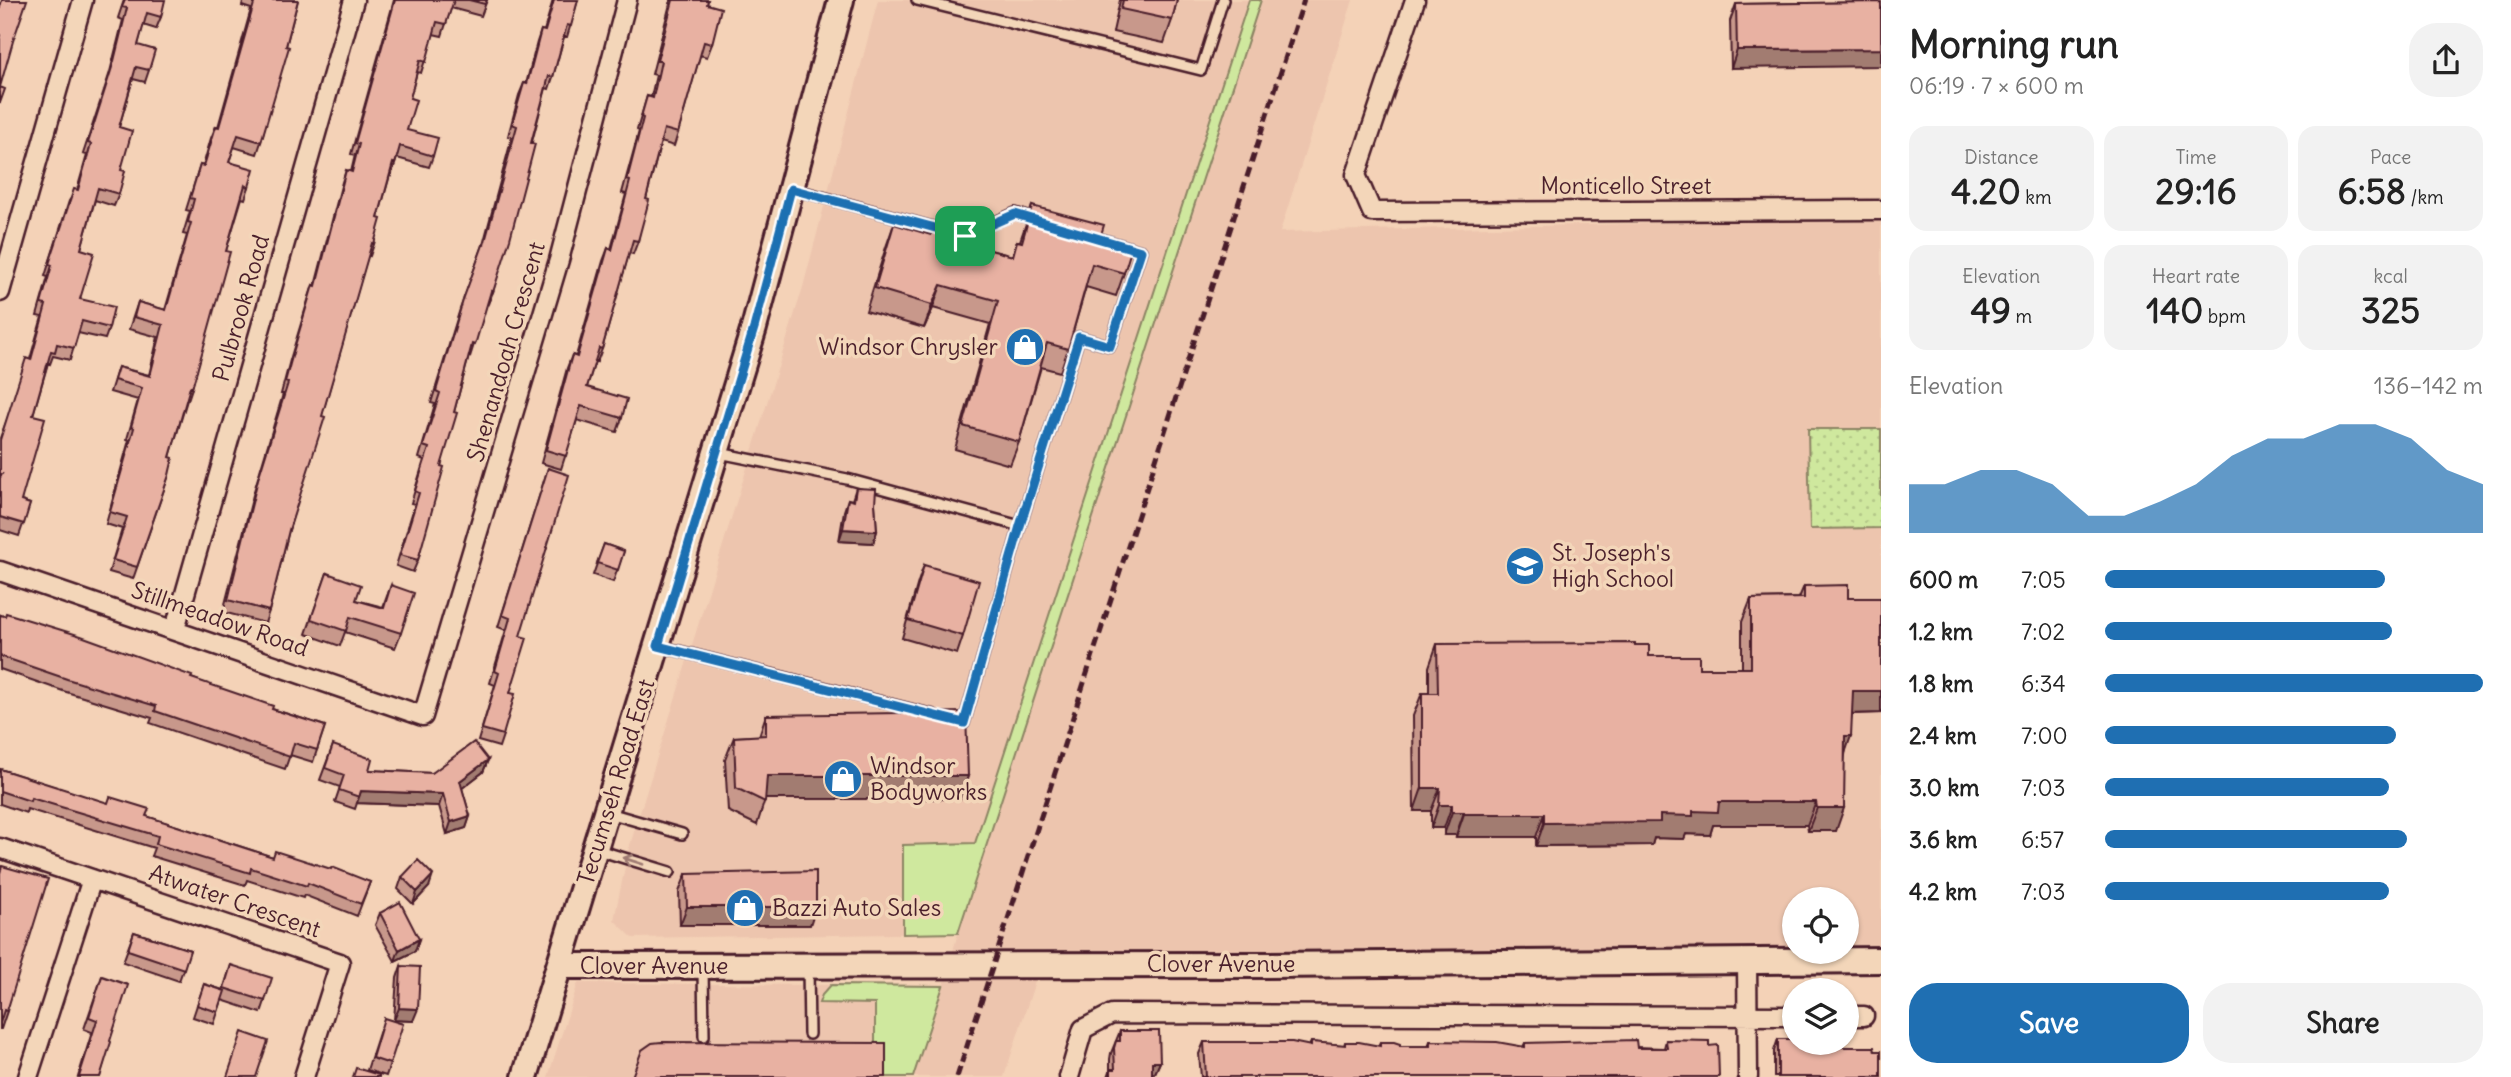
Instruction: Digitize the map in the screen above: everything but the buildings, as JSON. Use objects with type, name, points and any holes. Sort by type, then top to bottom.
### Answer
[{"type":"street","points":[[0,292],[83,0]]},
{"type":"street","name":"Pulbrook Road","points":[[175,629],[354,0]]},
{"type":"street","name":"Shenandoah Crescent","points":[[423,716],[559,260],[627,0]]},
{"type":"street","name":"Tecumseh Road East","points":[[525,1077],[754,328],[841,0]]},
{"type":"street","name":"Monticello Street","points":[[1415,0],[1356,175],[1372,212],[1881,210]]},
{"type":"street","name":"Stillmeadow Road","points":[[0,571],[423,716]]},
{"type":"street","name":"Atwater Crescent","points":[[0,848],[340,962],[304,1077]]},
{"type":"street","points":[[28,1077],[92,879]]},
{"type":"street","name":"Clover Avenue","points":[[561,965],[1881,960]]},
{"type":"street","points":[[1747,961],[1748,1077]]},
{"type":"street","points":[[1069,1077],[1083,1029],[1112,1014],[1782,1016]]},
{"type":"lane","points":[[917,0],[1201,70],[1223,0]]},
{"type":"lane","points":[[791,189],[965,236],[1015,214],[1050,224]]},
{"type":"lane","points":[[953,720],[964,723],[1020,526],[1079,337],[1110,346],[1141,251],[1086,235]]},
{"type":"lane","points":[[716,452],[847,480],[1020,526]]},
{"type":"lane","points":[[658,646],[943,717]]},
{"type":"lane","points":[[607,813],[682,834]]},
{"type":"lane","points":[[596,849],[670,872]]},
{"type":"lane","points":[[703,966],[704,1036]]},
{"type":"lane","points":[[808,966],[809,1034]]},
{"type":"shaded area","points":[[878,0],[1353,0],[1280,232],[1881,218],[1881,960],[1859,960],[1859,887],[1782,887],[1782,960],[1041,963],[1004,1077],[548,1077],[578,983],[943,986],[958,933],[633,938],[614,920],[629,848],[803,287]]},
{"type":"green space","points":[[1249,0],[1261,0],[958,933],[903,934],[903,845],[975,843]]},
{"type":"green space","points":[[1808,429],[1881,429],[1881,528],[1810,529]]},
{"type":"green space","points":[[831,985],[943,986],[913,1077],[878,1077],[875,1060],[875,1004],[819,1003]]},
{"type":"railway","points":[[957,1077],[1304,0]]},
{"type":"place","name":"Windsor Chrysler","points":[[1025,347]]},
{"type":"place","name":"St. Joseph's High School","points":[[1525,566]]},
{"type":"place","name":"Windsor Bodyworks","points":[[843,779]]},
{"type":"place","name":"Bazzi Auto Sales","points":[[745,908]]},
{"type":"route","points":[[791,189],[965,236],[1015,214],[1141,251],[1110,346],[1079,337],[1020,526],[964,723],[658,646],[754,328],[791,189]]}]
